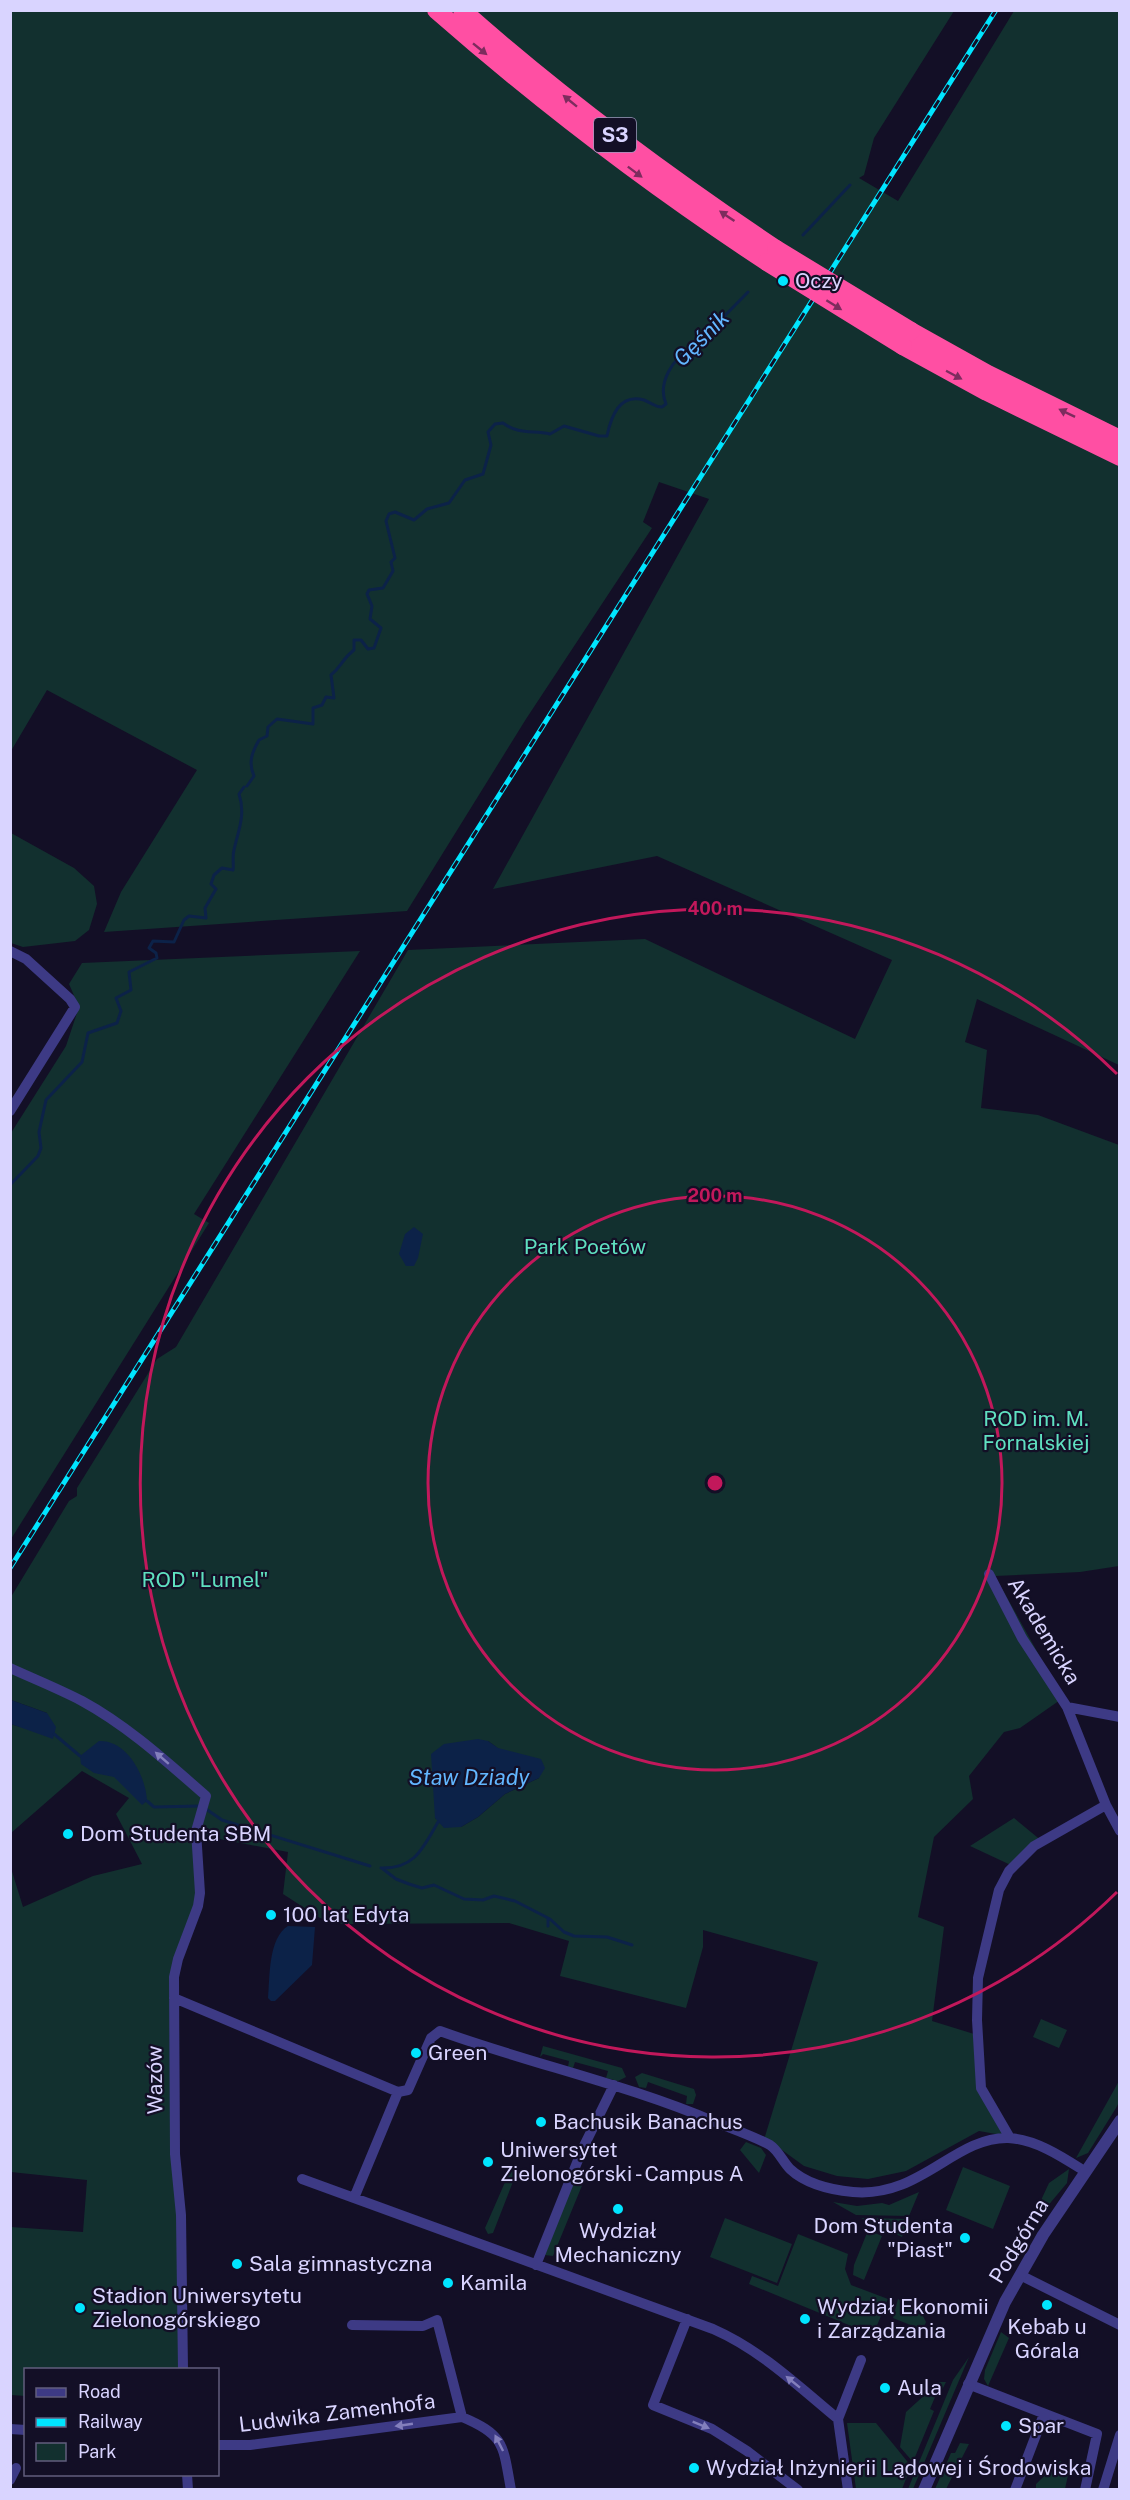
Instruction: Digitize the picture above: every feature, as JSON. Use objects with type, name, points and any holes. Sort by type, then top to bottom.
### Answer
[{"type":"highway","name":"S3","points":[[436,10],[547,103],[634,171],[907,339],[987,392],[1119,457]]},
{"type":"highway","name":"S3","points":[[462,10],[635,151],[771,256]]},
{"type":"highway","name":"S3","points":[[907,339],[988,374],[1119,439]]},
{"type":"street","points":[[10,951],[26,959],[70,999],[75,1007],[10,1111]]},
{"type":"street","name":"Akademicka","points":[[989,1574],[1022,1638],[1067,1707],[1106,1805],[1119,1831]]},
{"type":"street","name":"Wazów","points":[[10,1668],[59,1690],[136,1736],[205,1798],[195,1842],[200,1893],[198,1906],[178,1959],[174,1998],[175,2154],[181,2215],[183,2368]]},
{"type":"street","name":"Akademicka","points":[[1067,1707],[1119,1717]]},
{"type":"street","points":[[1010,2138],[981,2088],[977,2020],[978,1978],[999,1890],[1009,1871],[1039,1842],[1106,1805]]},
{"type":"street","points":[[174,1998],[398,2092],[408,2090],[431,2038],[440,2031],[500,2053],[657,2098],[772,2146],[792,2170],[806,2179],[821,2186],[852,2192],[889,2191],[926,2175],[983,2142],[1010,2138],[1046,2150],[1086,2172]]},
{"type":"street","points":[[536,2265],[582,2150],[614,2085]]},
{"type":"street","points":[[354,2198],[398,2092]]},
{"type":"street","name":"Podgórna","points":[[924,2490],[968,2384],[1020,2275],[1043,2235],[1119,2121]]},
{"type":"street","points":[[302,2179],[687,2319],[739,2341],[838,2419]]},
{"type":"street","points":[[1020,2275],[1119,2325]]},
{"type":"street","points":[[687,2319],[652,2405],[712,2429],[747,2451],[798,2490]]},
{"type":"street","name":"Ludwika Zamenhofa","points":[[352,2325],[423,2326],[437,2320],[462,2416]]},
{"type":"street","points":[[848,2490],[838,2419],[861,2360]]},
{"type":"street","points":[[968,2384],[1097,2434],[1085,2490]]},
{"type":"street","points":[[1015,2490],[1044,2414]]},
{"type":"street","name":"Ludwika Zamenhofa","points":[[219,2445],[250,2445],[462,2416],[495,2434],[503,2447],[511,2490]]},
{"type":"street","points":[[1103,2490],[1119,2435]]},
{"type":"street","points":[[10,2480],[16,2468]]},
{"type":"green space","points":[[11,11],[954,11],[874,138],[864,175],[859,178],[898,201],[1014,11],[1119,11],[1119,1065],[977,999],[965,1042],[987,1050],[981,1108],[1038,1115],[1119,1145],[1119,1566],[1080,1572],[995,1576],[1063,1698],[1020,1728],[1004,1732],[969,1776],[973,1799],[934,1837],[918,1917],[944,1927],[932,2021],[974,2034],[980,2092],[1007,2136],[979,2131],[906,2171],[868,2179],[837,2176],[804,2166],[782,2150],[763,2143],[818,1962],[703,1930],[703,1947],[686,2008],[560,1976],[569,1941],[509,1923],[342,1924],[320,1918],[283,1894],[288,1852],[198,1835],[199,1907],[173,1976],[181,2368],[24,2368],[24,2396],[11,2395],[11,2227],[83,2232],[87,2180],[11,2172],[10,1865],[23,1907],[93,1876],[142,1864],[116,1814],[129,1798],[82,1771],[11,1833],[11,1724],[20,1727],[47,1713],[11,1700],[11,1597],[69,1501],[77,1496],[77,1488],[157,1359],[176,1347],[408,950],[645,939],[855,1039],[892,960],[657,856],[493,889],[709,499],[659,482],[643,522],[652,528],[526,719],[407,911],[104,932],[121,892],[197,770],[47,690],[11,751]],"holes":[[[488,1741],[539,1778],[505,1794],[478,1817],[461,1827],[435,1818],[436,1802]]]},
{"type":"green space","points":[[11,833],[74,868],[94,886],[97,904],[89,930],[75,941],[23,947],[11,943]]},
{"type":"green space","points":[[360,951],[194,1214],[209,1223],[11,1539],[11,1133],[66,1046],[79,1007],[69,984],[82,963]]},
{"type":"green space","points":[[1014,1818],[1043,1842],[1015,1867],[970,1846]]},
{"type":"green space","points":[[1041,2019],[1067,2030],[1059,2048],[1033,2037]]},
{"type":"green space","points":[[543,2046],[622,2068],[626,2077],[618,2081],[606,2078],[608,2071],[575,2062],[573,2068],[568,2067],[569,2061],[543,2054],[540,2057]]},
{"type":"green space","points":[[642,2073],[694,2089],[696,2095],[693,2104],[686,2104],[687,2096],[648,2082],[646,2088],[639,2087],[635,2077]]},
{"type":"green space","points":[[1119,2081],[1119,2102],[1116,2108],[1088,2153],[1076,2158]]},
{"type":"green space","points":[[746,2142],[761,2148],[766,2155],[759,2173],[740,2150]]},
{"type":"green space","points":[[513,2164],[517,2165],[518,2169],[493,2233],[488,2234],[485,2228]]},
{"type":"green space","points":[[963,2167],[1010,2186],[993,2229],[946,2210]]},
{"type":"green space","points":[[1069,2169],[1067,2183],[1041,2214],[1036,2211],[1049,2183]]},
{"type":"green space","points":[[588,2171],[553,2256],[545,2255],[577,2172]]},
{"type":"green space","points":[[919,2192],[909,2216],[856,2215],[833,2202],[857,2206],[882,2203],[889,2205]]},
{"type":"green space","points":[[725,2218],[792,2244],[777,2283],[710,2257]]},
{"type":"green space","points":[[861,2218],[908,2219],[902,2237]]},
{"type":"green space","points":[[873,2232],[882,2236],[864,2280],[853,2275],[854,2265],[867,2233]]},
{"type":"green space","points":[[798,2234],[848,2254],[845,2269],[851,2285],[888,2299],[873,2335],[749,2284],[752,2276],[778,2286]]},
{"type":"green space","points":[[898,2299],[922,2314],[926,2322],[923,2330],[893,2318]]},
{"type":"green space","points":[[1001,2332],[1009,2338],[988,2386],[984,2379],[985,2370]]},
{"type":"green space","points":[[969,2357],[913,2489],[908,2489],[953,2380]]},
{"type":"green space","points":[[939,2382],[946,2382],[942,2390],[938,2390],[930,2409],[934,2411],[913,2462],[900,2447],[906,2412]]},
{"type":"green space","points":[[847,2423],[876,2423],[911,2466],[902,2489],[856,2489]]},
{"type":"green space","points":[[960,2443],[969,2444],[946,2489],[935,2489],[951,2453],[955,2453]]},
{"type":"green space","points":[[1060,2461],[1070,2466],[1065,2489],[1036,2489],[1036,2484]]},
{"type":"water","points":[[414,1227],[423,1234],[414,1266],[406,1266],[399,1254],[405,1234]]},
{"type":"water","points":[[11,1700],[47,1713],[56,1727],[53,1739],[11,1724]]},
{"type":"water","name":"Staw Dziady","points":[[478,1739],[488,1741],[498,1748],[541,1759],[545,1768],[539,1778],[505,1794],[478,1817],[461,1827],[444,1828],[435,1818],[431,1754],[444,1744]]},
{"type":"water","points":[[99,1741],[109,1742],[119,1747],[134,1762],[146,1791],[147,1801],[142,1805],[114,1777],[94,1773],[81,1764],[80,1756]]},
{"type":"water","points":[[288,1926],[315,1927],[312,1965],[275,2001],[271,2001],[268,1998],[273,1949],[281,1932]]},
{"type":"waterway","name":"Gęśnik","points":[[803,235],[850,185]]},
{"type":"waterway","name":"Gęśnik","points":[[247,786],[254,776],[251,767],[253,753],[259,740],[267,736],[268,727],[277,719],[313,724],[313,708],[322,705],[326,697],[334,698],[331,675],[354,650],[354,640],[361,640],[368,649],[374,648],[381,628],[370,619],[372,606],[367,594],[369,590],[383,588],[393,571],[391,562],[395,558],[386,521],[389,514],[395,512],[414,520],[427,509],[449,503],[465,480],[483,474],[491,445],[488,432],[495,424],[503,423],[520,431],[550,434],[564,426],[599,436],[607,436],[614,414],[622,403],[635,399],[662,407],[666,404],[665,379],[673,364],[693,348],[748,292]]},
{"type":"waterway","name":"Gęśnik","points":[[10,1185],[38,1156],[41,1148],[39,1132],[46,1100],[82,1062],[88,1033],[117,1023],[121,1011],[116,998],[131,990],[129,972],[157,958],[156,953],[149,948],[153,941],[174,942],[184,920],[189,916],[206,918],[205,908],[216,889],[211,884],[214,875],[222,868],[233,870],[233,853],[242,816],[239,794],[244,787]]},
{"type":"waterway","points":[[54,1734],[80,1756]]},
{"type":"waterway","points":[[147,1801],[154,1807],[200,1806]]},
{"type":"waterway","points":[[206,1809],[222,1820],[370,1866]]},
{"type":"waterway","points":[[381,1868],[402,1865],[410,1861],[417,1855],[438,1822]]},
{"type":"waterway","points":[[383,1869],[396,1879],[409,1884],[422,1888],[434,1885],[464,1899],[483,1900],[494,1896],[515,1901],[550,1919],[564,1932],[574,1936],[607,1937],[632,1945]]},
{"type":"waterway","points":[[548,1918],[548,1926]]},
{"type":"railway","points":[[10,1568],[996,10]]},
{"type":"place","name":"Oczy","points":[[783,281]]},
{"type":"place","name":"Dom Studenta SBM","points":[[68,1834]]},
{"type":"place","name":"100 lat Edyta","points":[[271,1915]]},
{"type":"place","name":"Green","points":[[416,2053]]},
{"type":"place","name":"Bachusik Banachus","points":[[541,2122]]},
{"type":"place","name":"Uniwersytet Zielonogórski - Campus A","points":[[488,2162]]},
{"type":"place","name":"Wydział Mechaniczny","points":[[618,2209]]},
{"type":"place","name":"Dom Studenta \"Piast\"","points":[[965,2238]]},
{"type":"place","name":"Sala gimnastyczna","points":[[237,2264]]},
{"type":"place","name":"Kamila","points":[[448,2283]]},
{"type":"place","name":"Kebab u Górala","points":[[1047,2305]]},
{"type":"place","name":"Stadion Uniwersytetu Zielonogórskiego","points":[[80,2308]]},
{"type":"place","name":"Wydział Ekonomii i Zarządzania","points":[[805,2319]]},
{"type":"place","name":"Aula","points":[[885,2388]]},
{"type":"place","name":"Spar","points":[[1006,2426]]},
{"type":"place","name":"Wydział Inżynierii Lądowej i Środowiska","points":[[694,2468]]},
{"type":"park label","name":"Park Poetów","points":[[585,1247]]},
{"type":"park label","name":"ROD im. M. Fornalskiej","points":[[1036,1431]]},
{"type":"park label","name":"ROD \"Lumel\"","points":[[205,1580]]}]
